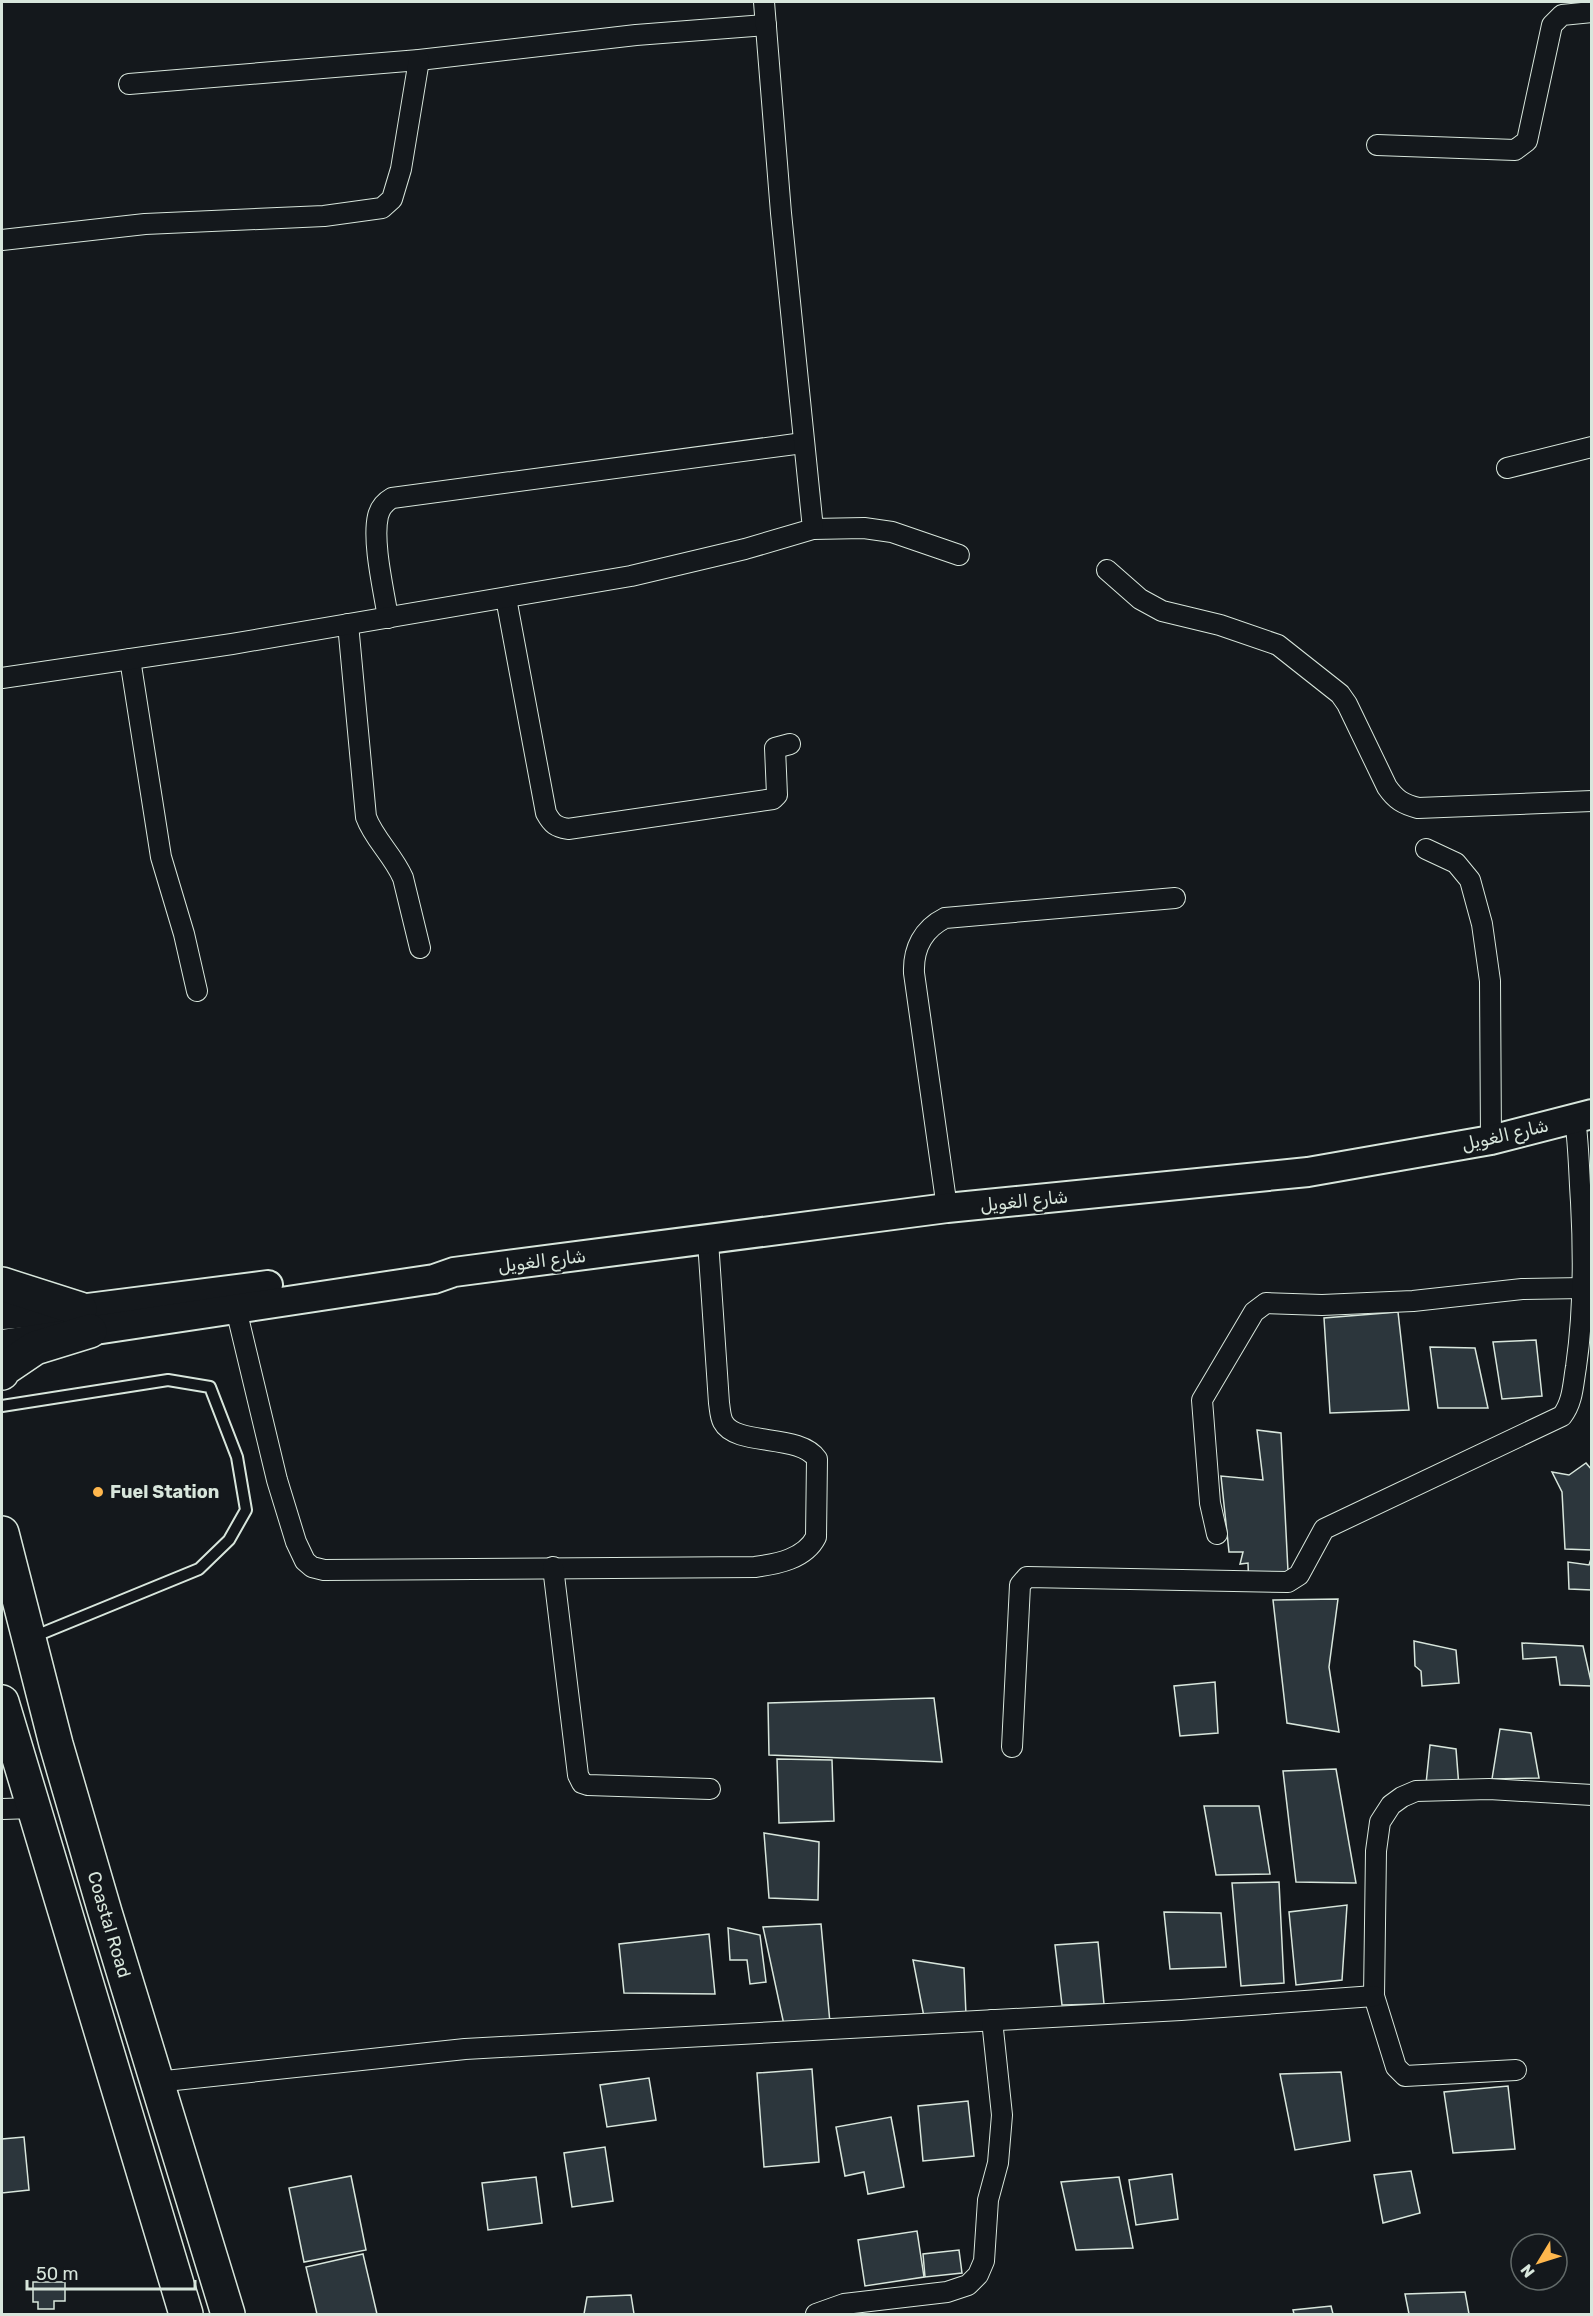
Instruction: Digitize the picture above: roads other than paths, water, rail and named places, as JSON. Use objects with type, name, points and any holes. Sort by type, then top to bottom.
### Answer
[{"type":"highway","points":[[2,1284],[85,1320]]},
{"type":"highway","points":[[2,1373],[4,1369],[35,1348],[85,1320]]},
{"type":"highway","name":"Coastal Road","points":[[2,1533],[59,1755],[228,2314]]},
{"type":"highway","points":[[2,1702],[186,2314]]},
{"type":"street","points":[[764,2],[813,529]]},
{"type":"street","points":[[1377,145],[1515,150],[1522,147],[1527,141],[1552,25],[1562,15],[1592,12]]},
{"type":"street","points":[[129,84],[419,60],[636,35],[766,26]]},
{"type":"street","points":[[2,240],[145,224],[324,216],[382,208],[392,199],[401,169],[419,60]]},
{"type":"street","points":[[388,618],[377,537],[378,515],[384,503],[392,498],[804,443]]},
{"type":"street","points":[[1507,468],[1592,447]]},
{"type":"street","points":[[2,678],[388,618],[631,576],[720,555],[813,529],[864,528],[892,532],[958,555]]},
{"type":"street","points":[[1107,570],[1140,599],[1162,611],[1220,625],[1278,645],[1340,694],[1387,788],[1401,802],[1418,808],[1428,808],[1592,801]]},
{"type":"street","points":[[506,598],[546,813],[551,823],[558,827],[568,829],[773,799],[777,795],[778,788],[775,748],[790,744]]},
{"type":"street","points":[[348,624],[366,817],[371,830],[399,868],[420,948]]},
{"type":"street","points":[[130,659],[161,857],[184,934],[197,991]]},
{"type":"street","points":[[1426,849],[1456,863],[1470,879],[1482,924],[1490,981],[1491,1140]]},
{"type":"street","points":[[947,1208],[913,960],[919,942],[928,929],[945,918],[1175,898]]},
{"type":"street","points":[[1012,1747],[1020,1586],[1027,1577],[1288,1582],[1299,1575],[1324,1529],[1562,1416],[1571,1399],[1581,1334],[1583,1238],[1578,1138],[1583,1117]]},
{"type":"street","name":"شارع الغويل","points":[[2,1315],[85,1320],[236,1309],[434,1279],[454,1272],[708,1241],[947,1208],[1308,1172],[1491,1140],[1583,1117]]},
{"type":"street","points":[[236,1309],[277,1480],[296,1542],[305,1561],[312,1567],[324,1570],[755,1567],[777,1563],[802,1553],[813,1544],[816,1537],[817,1459],[799,1446],[744,1435],[732,1430],[722,1421],[708,1241]]},
{"type":"street","name":"شارع الغويل","points":[[2,1344],[85,1320],[426,1265],[454,1272]]},
{"type":"street","points":[[1217,1534],[1210,1503],[1202,1400],[1254,1312],[1260,1306],[1266,1303],[1322,1305],[1413,1301],[1522,1289],[1583,1288]]},
{"type":"street","points":[[553,1567],[578,1775],[582,1783],[710,1789]]},
{"type":"street","points":[[1516,2070],[1405,2076],[1396,2067],[1374,1996],[1376,1851],[1380,1822],[1390,1805],[1416,1791],[1489,1789],[1592,1795]]},
{"type":"street","points":[[2,1809],[34,1808]]},
{"type":"street","points":[[156,2082],[465,2049],[1374,1996]]},
{"type":"street","points":[[816,2314],[844,2304],[948,2292],[968,2285],[978,2275],[984,2261],[988,2200],[998,2163],[1002,2115],[992,2020]]},
{"type":"lane","points":[[2,1406],[168,1380],[210,1387],[237,1457],[246,1510],[229,1540],[199,1569],[30,1639]]},
{"type":"place","name":"Fuel Station","points":[[98,1492]]}]
